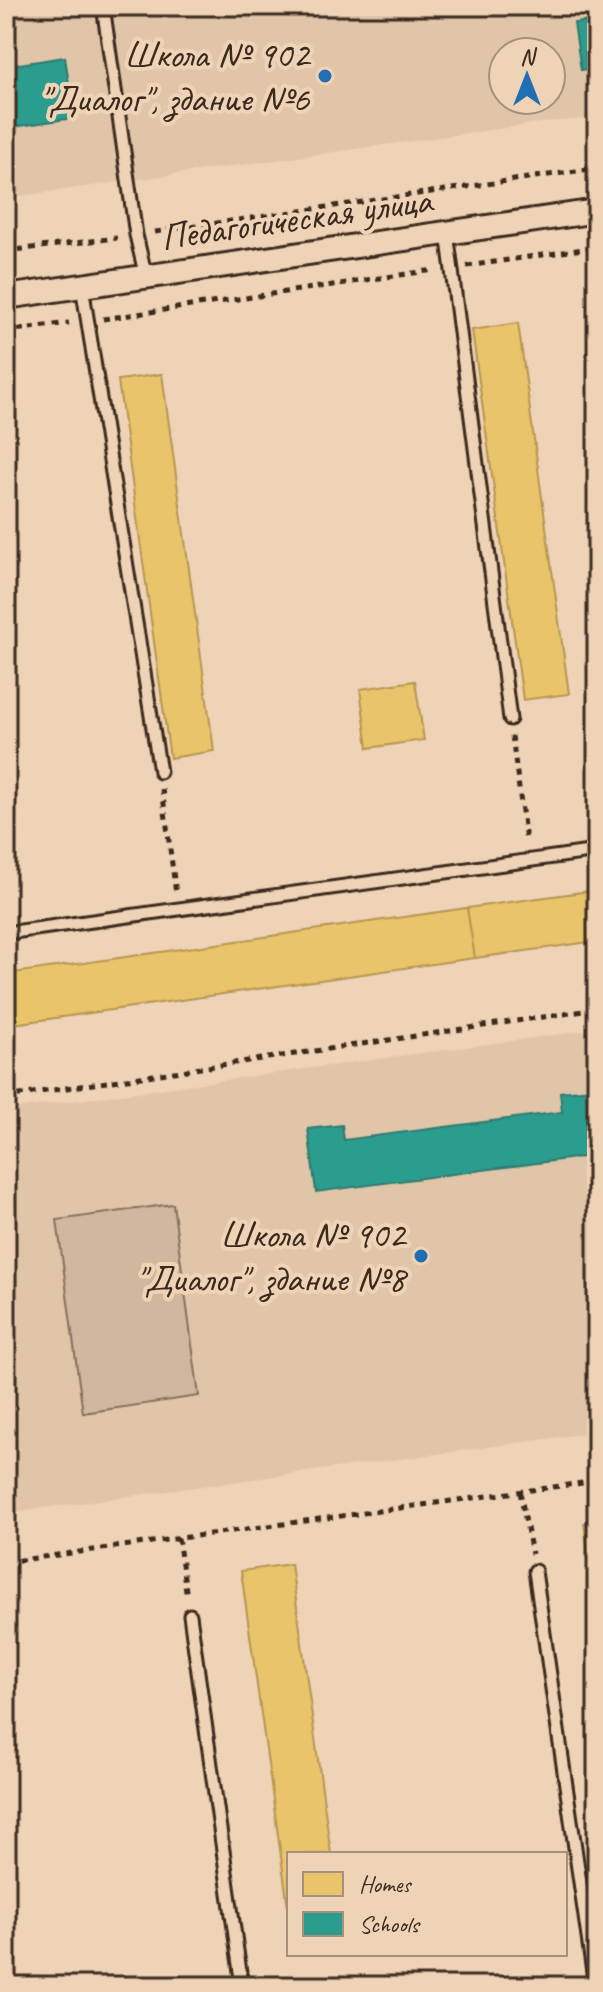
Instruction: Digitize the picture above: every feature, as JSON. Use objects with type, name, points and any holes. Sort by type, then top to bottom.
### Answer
[{"type":"street","name":"Педагогическая улица","points":[[6,297],[597,211]]},
{"type":"lane","points":[[103,6],[136,235],[146,277]]},
{"type":"lane","points":[[447,232],[510,719]]},
{"type":"lane","points":[[82,286],[160,772]]},
{"type":"lane","points":[[6,933],[597,851]]},
{"type":"lane","points":[[535,1571],[595,1986]]},
{"type":"lane","points":[[190,1615],[242,1986]]},
{"type":"path","points":[[6,251],[597,168]]},
{"type":"path","points":[[6,331],[597,247]]},
{"type":"path","points":[[510,719],[528,860]]},
{"type":"path","points":[[160,772],[178,911]]},
{"type":"path","points":[[6,1097],[597,1009]]},
{"type":"path","points":[[6,1562],[597,1481]]},
{"type":"path","points":[[520,1492],[535,1571]]},
{"type":"path","points":[[178,1538],[190,1615]]},
{"type":"shaded area","name":"Школа № 902 \"Диалог\", здание №6","points":[[6,6],[597,6],[597,118],[547,122],[6,198]]},
{"type":"shaded area","points":[[597,1029],[597,1432],[6,1513],[6,1110]]},
{"type":"shaded area","points":[[173,1204],[199,1396],[83,1413],[57,1220]]},
{"type":"building: Homes","points":[[518,323],[569,694],[523,700],[472,330]]},
{"type":"building: Homes","points":[[162,374],[214,751],[170,758],[118,380]]},
{"type":"building: Homes","points":[[415,681],[424,740],[368,748],[360,689]]},
{"type":"building: Homes","points":[[597,890],[597,941],[475,958],[467,908]]},
{"type":"building: Homes","points":[[467,908],[475,958],[6,1025],[6,974]]},
{"type":"building: Homes","points":[[597,1521],[597,1616],[584,1523]]},
{"type":"building: Homes","points":[[291,1564],[331,1852],[287,1852],[287,1900],[241,1571]]},
{"type":"building: Schools","points":[[597,20],[597,67],[581,70],[574,23]]},
{"type":"building: Schools","points":[[65,57],[74,118],[6,128],[6,66]]},
{"type":"building: Schools","points":[[592,1089],[597,1155],[316,1192],[308,1129],[342,1125],[344,1140],[562,1112],[560,1092]]},
{"type":"place","name":"Школа № 902 \"Диалог\", здание №6","points":[[325,76]]},
{"type":"place","name":"Школа № 902 \"Диалог\", здание №8","points":[[421,1256]]}]
